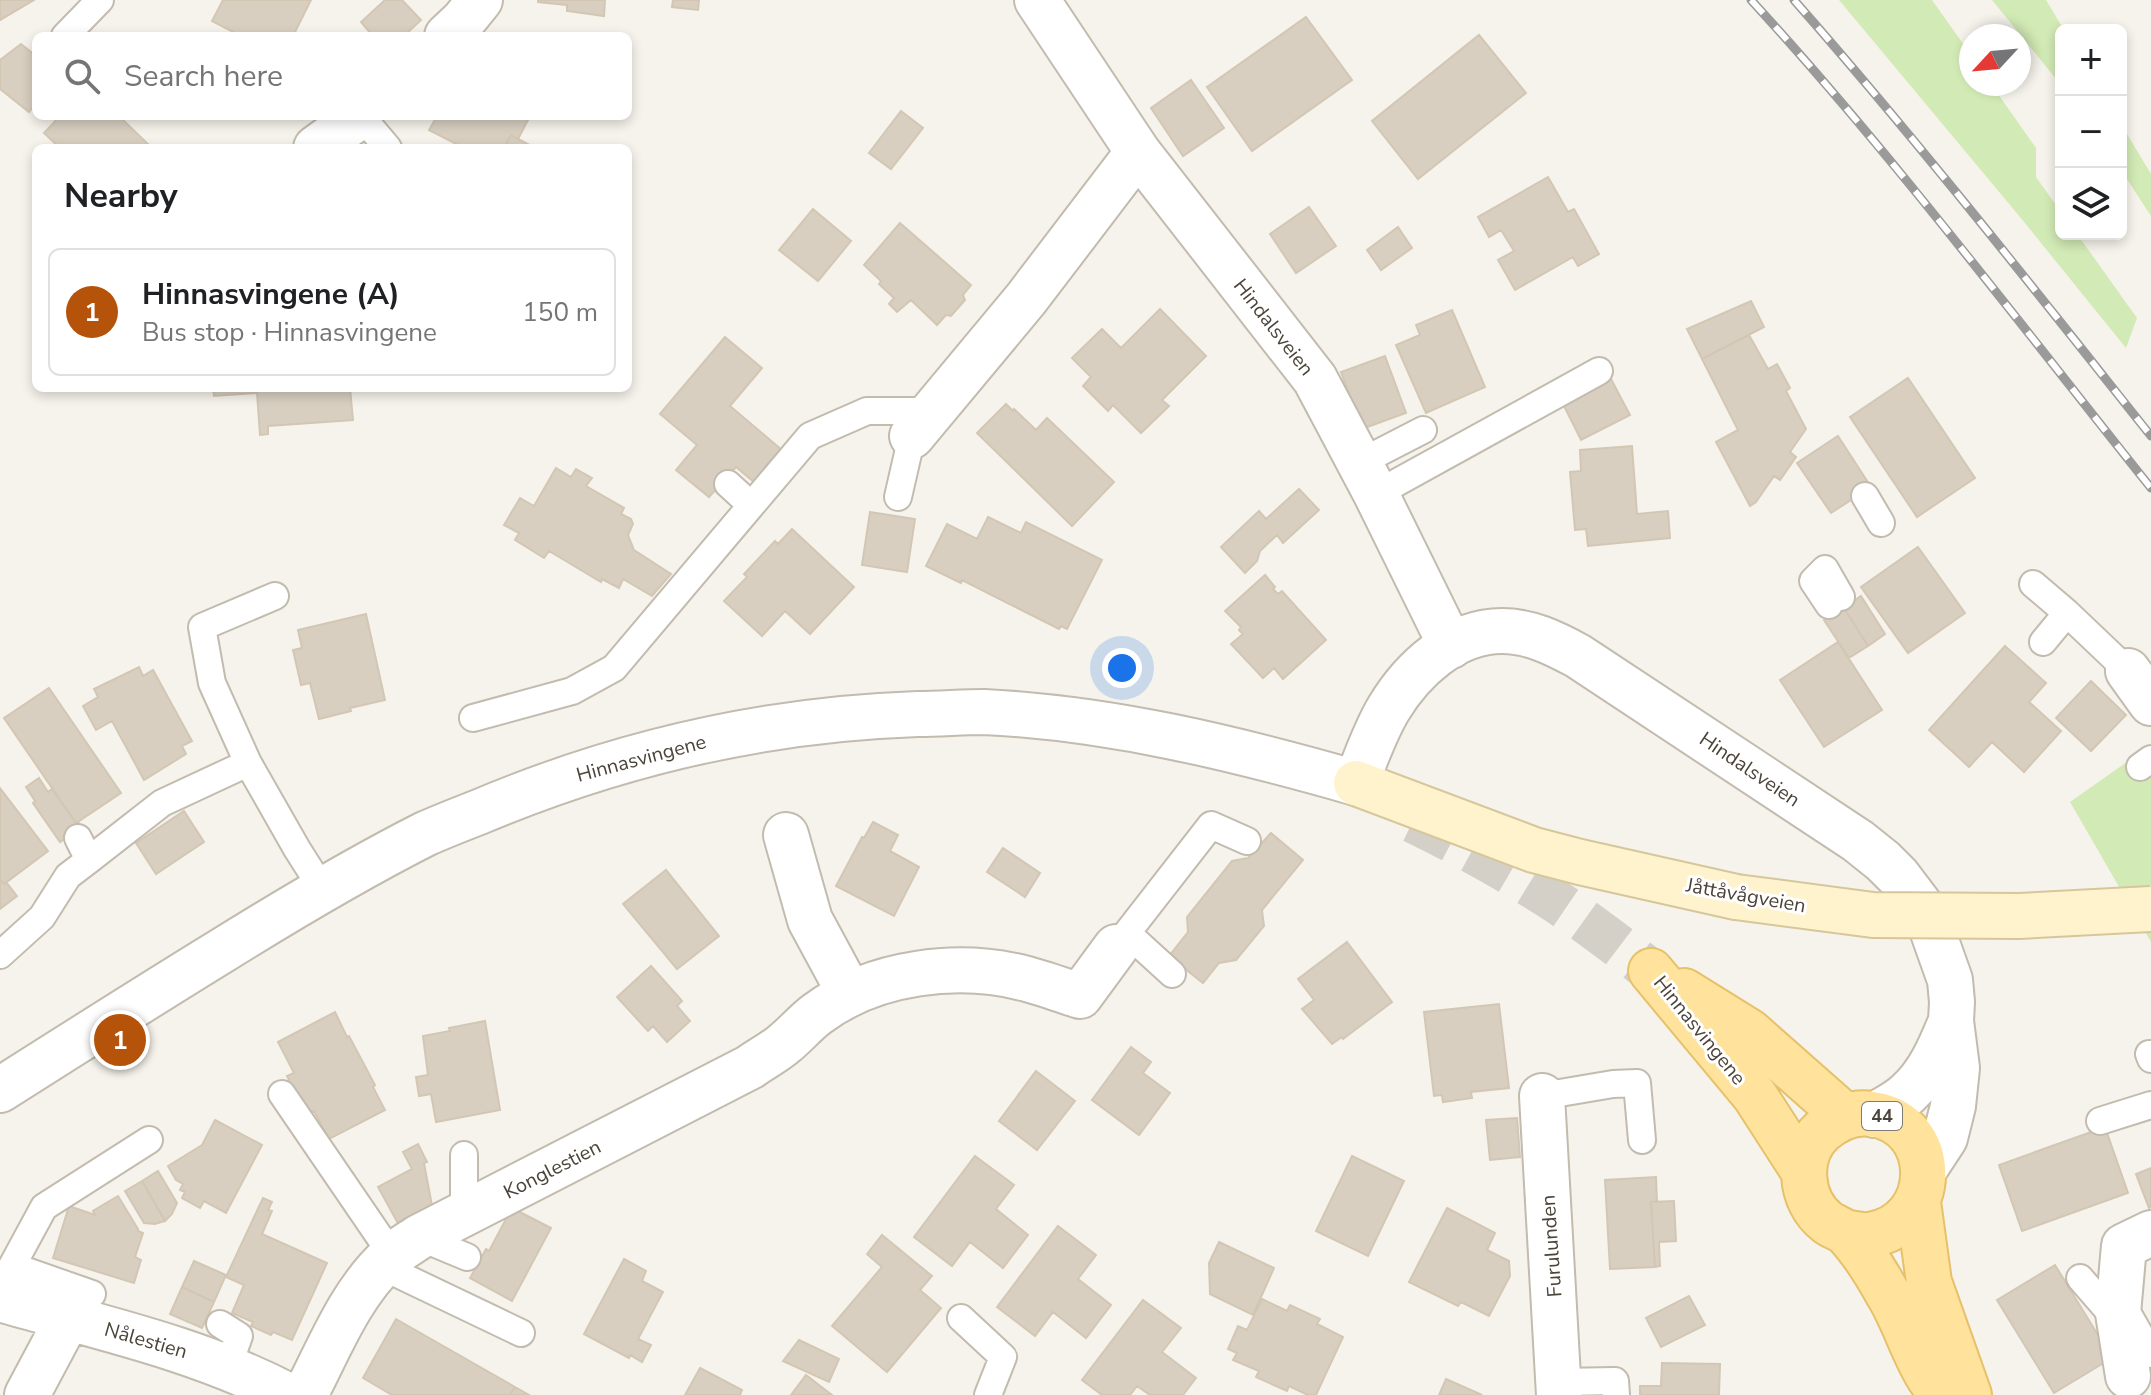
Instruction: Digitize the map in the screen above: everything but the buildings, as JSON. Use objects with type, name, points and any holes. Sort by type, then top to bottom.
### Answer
[{"type":"main road","name":"Hinnasvingene","points":[[1804,1172],[1755,1096],[1651,971],[1750,1032],[1860,1116]]},
{"type":"main road","name":"44","points":[[1943,1395],[1929,1377],[1891,1298],[1846,1233],[1828,1223],[1807,1195],[1804,1161],[1811,1145],[1827,1127],[1860,1116],[1888,1118],[1908,1133],[1918,1148],[1929,1282],[1969,1395]]},
{"type":"main road","points":[[1846,1233],[1868,1235],[1892,1228],[1908,1216],[1921,1186]]},
{"type":"street","name":"Hindalsveien","points":[[1037,0],[1138,152],[1315,379],[1451,646]]},
{"type":"street","points":[[322,144],[355,120]]},
{"type":"street","points":[[922,424],[1026,299],[1138,152]]},
{"type":"street","name":"Hindalsveien","points":[[1356,783],[1387,711],[1426,661],[1476,635],[1501,631],[1528,634],[1548,640],[1578,656],[1858,841],[1898,876],[1920,905],[1929,921],[1950,980],[1957,1068],[1953,1106],[1945,1138],[1921,1186]]},
{"type":"street","name":"Hinnasvingene","points":[[0,1090],[323,890],[426,834],[535,788],[687,743],[756,729],[873,716],[982,712],[1069,720],[1161,734],[1265,757],[1356,783]]},
{"type":"street","name":"Jåttåvågveien","points":[[1356,783],[1534,850],[1736,897],[1873,915],[2019,916],[2151,909]]},
{"type":"street","points":[[786,835],[810,920],[850,994]]},
{"type":"street","name":"Konglestien","points":[[305,1395],[363,1288],[397,1252],[464,1214],[750,1067],[783,1045],[817,1014],[850,994],[878,983],[917,974],[963,971],[1026,979],[1080,996],[1122,940]]},
{"type":"street","name":"Hindalsveien","points":[[1860,1116],[1906,1096],[1937,1055],[1951,1021]]},
{"type":"street","name":"Furulunden","points":[[1542,1096],[1559,1389]]},
{"type":"street","points":[[2140,1375],[2120,1312],[2124,1246],[2151,1233]]},
{"type":"street","name":"Nålestien","points":[[4,1288],[80,1306],[228,1367],[287,1395]]},
{"type":"street","points":[[27,1395],[80,1306]]},
{"type":"lane","points":[[69,32],[100,0]]},
{"type":"lane","points":[[364,120],[385,144]]},
{"type":"lane","points":[[1367,479],[1599,371]]},
{"type":"lane","points":[[473,718],[572,691],[614,668],[810,436],[867,411],[922,424],[898,497]]},
{"type":"lane","points":[[1367,479],[1423,430]]},
{"type":"lane","points":[[728,484],[751,505]]},
{"type":"lane","points":[[1865,496],[1881,523]]},
{"type":"lane","points":[[2033,584],[2067,613],[2140,687]]},
{"type":"lane","points":[[275,596],[202,627],[212,683],[248,763],[323,890]]},
{"type":"lane","points":[[2043,642],[2067,613]]},
{"type":"lane","points":[[0,955],[16,925],[42,917],[83,849],[157,794],[248,763]]},
{"type":"lane","points":[[1172,974],[1122,940],[1211,825],[1247,841]]},
{"type":"lane","points":[[1542,1096],[1637,1083],[1642,1140]]},
{"type":"lane","points":[[282,1094],[397,1252],[521,1333]]},
{"type":"lane","points":[[2100,1121],[2151,1105]]},
{"type":"lane","points":[[4,1288],[44,1207],[149,1140]]},
{"type":"lane","points":[[464,1155],[464,1214]]},
{"type":"lane","points":[[397,1252],[467,1257]]},
{"type":"lane","points":[[2080,1278],[2120,1312]]},
{"type":"lane","points":[[961,1318],[1003,1357],[988,1395]]},
{"type":"lane","points":[[220,1324],[239,1336],[228,1367]]},
{"type":"lane","points":[[1559,1389],[1615,1381],[1616,1395]]},
{"type":"green space","points":[[1839,0],[1932,0],[1959,38],[1959,96],[1999,96],[2036,148],[2036,177],[2055,204],[2055,240],[2081,240],[2137,318],[2126,348]]},
{"type":"green space","points":[[1992,0],[2046,0],[2060,24],[2055,24],[2055,78],[2031,48],[2031,24],[2011,24]]},
{"type":"green space","points":[[2127,134],[2151,174],[2151,216],[2127,179]]},
{"type":"green space","points":[[2151,745],[2151,942],[2070,802]]},
{"type":"tunnel","points":[[1413,821],[1488,860],[1542,893],[1651,971]]},
{"type":"railway","points":[[1751,0],[1905,179],[2151,488]]},
{"type":"railway","points":[[1794,0],[1931,161],[2151,436]]},
{"type":"place","name":"Hinnasvingene (A)","points":[[120,1040]]}]
